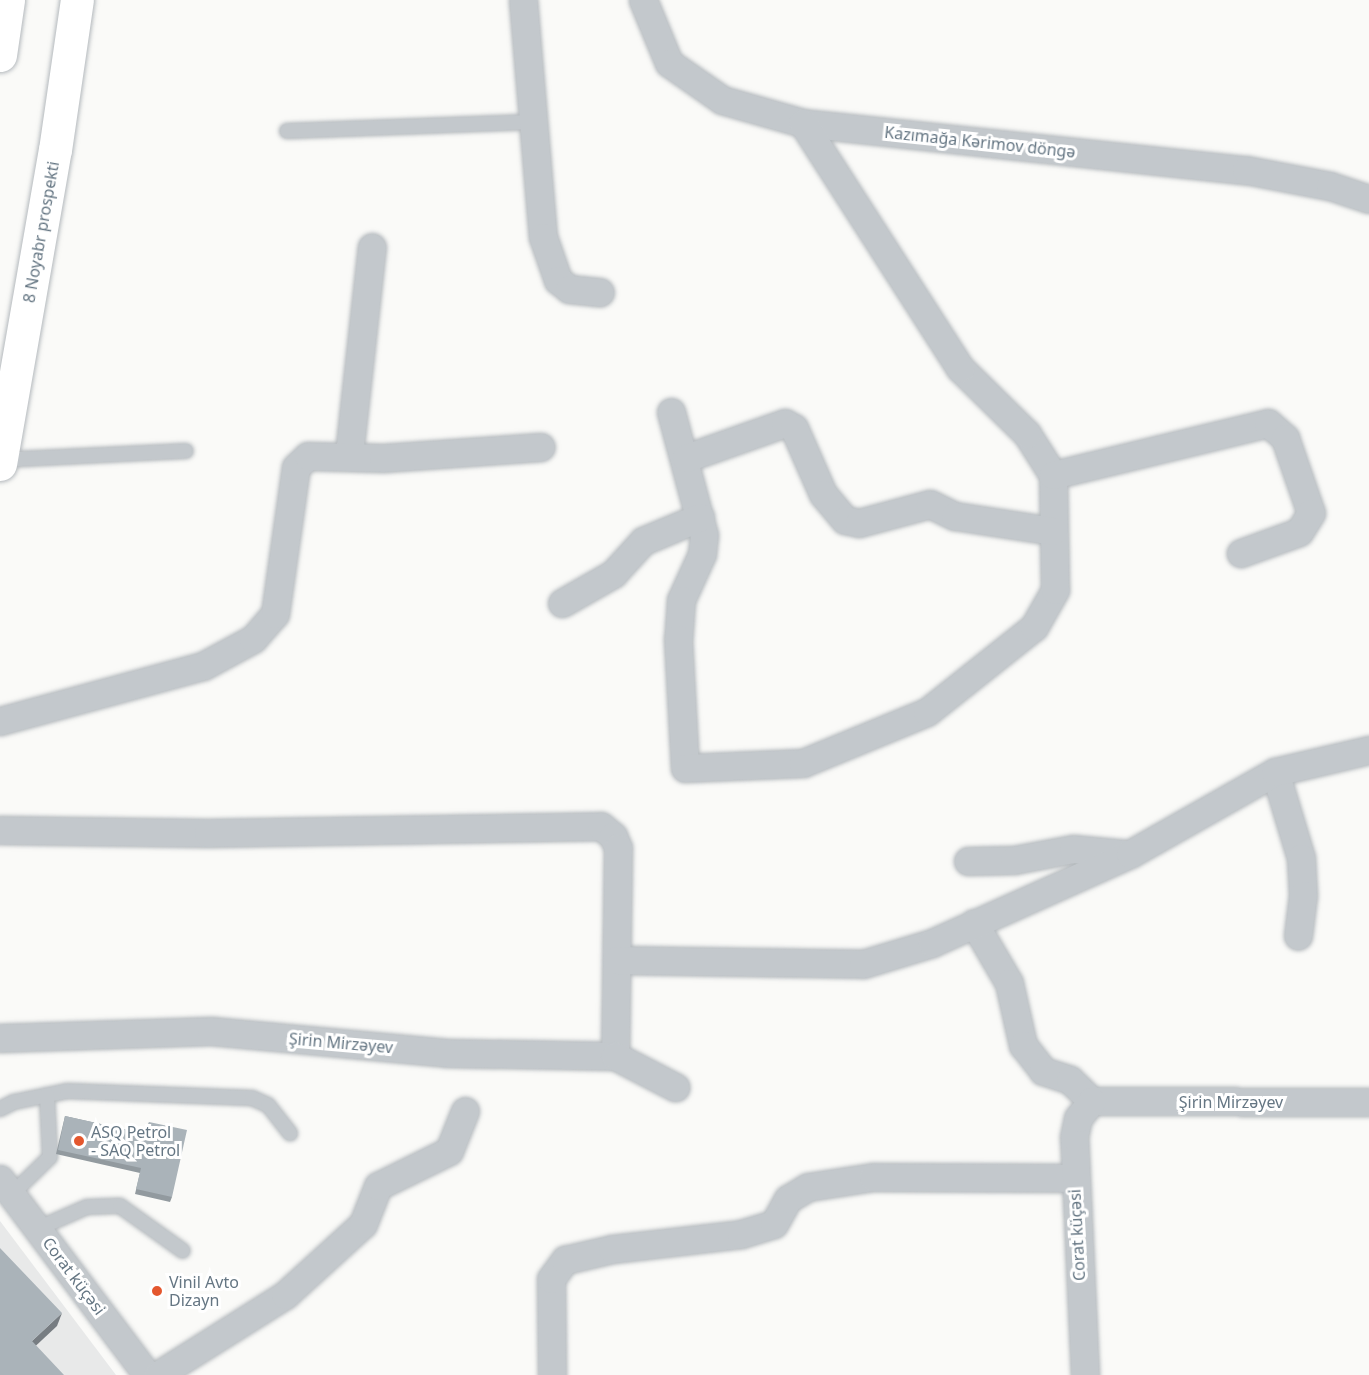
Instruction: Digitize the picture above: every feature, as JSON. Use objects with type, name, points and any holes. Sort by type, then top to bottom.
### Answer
[{"type":"highway","points":[[0,56],[8,0]]},
{"type":"highway","name":"8 Noyabr prospekti","points":[[1,462],[77,0]]},
{"type":"street","points":[[523,0],[530,122],[543,237],[558,280],[568,289],[600,292]]},
{"type":"street","name":"Kazımağa Kərimov döngə","points":[[643,0],[669,63],[722,100],[803,123],[1246,170],[1330,186],[1369,199]]},
{"type":"street","points":[[671,412],[686,458],[704,535],[702,554],[681,600],[678,639],[685,768],[802,763],[927,712],[1034,627],[1055,590],[1053,475],[1028,434],[960,368],[803,123]]},
{"type":"street","points":[[350,454],[372,247]]},
{"type":"street","points":[[686,458],[785,423],[794,428],[823,494],[845,520],[859,523],[930,504],[955,516],[1053,531]]},
{"type":"street","points":[[1053,475],[1268,423],[1285,438],[1311,513],[1299,532],[1241,553]]},
{"type":"street","points":[[0,721],[202,666],[253,639],[275,614],[296,467],[308,456],[350,454],[383,458],[541,447]]},
{"type":"street","points":[[562,603],[613,574],[643,541],[700,517]]},
{"type":"street","points":[[617,960],[863,964],[932,943],[1130,854],[1275,772],[1369,750]]},
{"type":"street","points":[[1275,772],[1301,858],[1303,895],[1298,936]]},
{"type":"street","points":[[0,830],[208,833],[601,826],[613,836],[618,849],[615,1056]]},
{"type":"street","points":[[968,861],[1014,860],[1073,849],[1130,854]]},
{"type":"street","points":[[974,923],[1009,983],[1023,1045],[1043,1071],[1070,1080],[1092,1101]]},
{"type":"street","name":"Şirin Mirzəyev","points":[[0,1038],[211,1031],[447,1053],[615,1056],[675,1087]]},
{"type":"street","name":"Şirin Mirzəyev","points":[[1092,1101],[1369,1102]]},
{"type":"street","name":"Corat küçəsi","points":[[1085,1375],[1074,1178],[1078,1118],[1092,1101]]},
{"type":"street","points":[[158,1375],[285,1295],[363,1224],[378,1186],[449,1151],[465,1111]]},
{"type":"street","points":[[552,1375],[551,1280],[564,1260],[612,1249],[741,1234],[774,1224],[788,1199],[808,1187],[873,1177],[1074,1178]]},
{"type":"street","name":"Corat küçəsi","points":[[6,1186],[147,1375]]},
{"type":"lane","points":[[287,131],[530,122]]},
{"type":"lane","points":[[1,462],[186,451]]},
{"type":"lane","points":[[0,1109],[67,1091],[252,1098],[268,1105],[290,1133]]},
{"type":"lane","points":[[6,1186],[50,1157],[46,1095]]},
{"type":"lane","points":[[39,1228],[87,1207],[120,1206],[183,1251]]},
{"type":"shaded area","points":[[0,1221],[116,1375],[0,1375]]},
{"type":"building","points":[[65,1116],[146,1134],[149,1122],[187,1130],[172,1197],[136,1189],[141,1168],[58,1150]]},
{"type":"building","points":[[0,1248],[62,1313],[32,1341],[64,1375],[0,1375]]},
{"type":"place","name":"ASQ Petrol - SAQ Petrol","points":[[79,1141]]},
{"type":"place","name":"Vinil Avto Dizayn","points":[[157,1291]]}]
